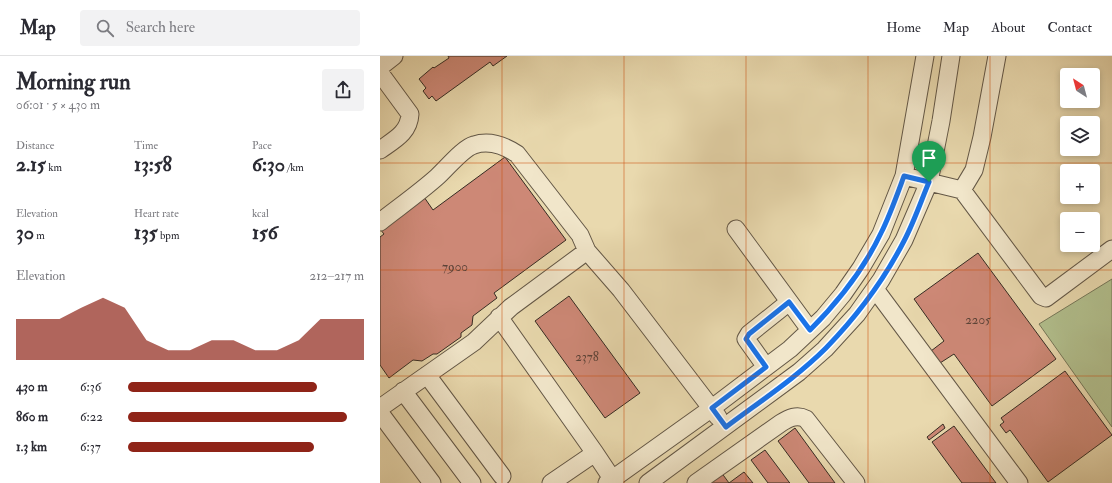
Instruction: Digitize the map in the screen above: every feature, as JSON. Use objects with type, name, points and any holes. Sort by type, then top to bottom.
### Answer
[{"type":"street","points":[[380,67],[394,56]]},
{"type":"street","points":[[499,317],[595,453],[611,482],[790,349],[823,318],[843,294],[861,268],[881,234],[904,176],[925,56]]},
{"type":"street","points":[[648,483],[799,372],[825,349],[857,314],[875,289],[904,240],[929,182],[941,121],[951,56]]},
{"type":"street","points":[[962,190],[974,170],[982,137],[997,56]]},
{"type":"street","points":[[380,73],[410,114],[407,128],[402,134],[380,150]]},
{"type":"street","points":[[380,222],[439,176],[454,159],[473,145],[486,143],[497,144],[507,148],[517,154],[580,235],[587,251],[621,290],[726,427]]},
{"type":"street","points":[[904,176],[962,190],[1042,296],[1046,298],[1112,249]]},
{"type":"street","points":[[736,229],[810,330]]},
{"type":"street","points":[[380,408],[474,342],[499,317],[587,251]]},
{"type":"street","points":[[875,289],[1019,483]]},
{"type":"street","points":[[766,367],[746,339],[749,334],[789,302]]},
{"type":"street","points":[[427,375],[502,476]]},
{"type":"street","points":[[403,391],[472,483]]},
{"type":"street","points":[[380,413],[432,483]]},
{"type":"street","points":[[696,483],[781,423],[790,418],[797,417],[806,419],[856,483]]},
{"type":"street","points":[[551,483],[595,453]]},
{"type":"green space","points":[[1112,279],[1112,427],[1039,324]]},
{"type":"building","points":[[448,56],[507,56],[493,66],[490,62],[436,101],[432,96],[429,99],[423,91],[426,88],[419,79],[433,67],[434,68],[449,58]]},
{"type":"building","points":[[505,157],[566,240],[494,293],[497,298],[473,316],[472,325],[461,333],[461,337],[437,354],[433,354],[422,361],[413,360],[389,378],[380,365],[380,237],[384,234],[380,229],[424,197],[433,210]]},
{"type":"building","points":[[978,253],[1056,359],[992,406],[954,354],[940,363],[931,351],[944,341],[914,299]]},
{"type":"building","points":[[569,296],[640,393],[605,418],[535,321]]},
{"type":"building","points":[[1065,371],[1112,435],[1048,482],[1010,430],[1006,433],[1000,425],[1004,422],[1001,418]]},
{"type":"building","points":[[943,424],[945,428],[929,440],[927,437]]},
{"type":"building","points":[[954,426],[996,483],[962,483],[932,442]]},
{"type":"building","points":[[795,428],[835,483],[809,483],[778,441]]},
{"type":"building","points":[[765,450],[790,483],[768,483],[751,460]]},
{"type":"building","points":[[721,472],[729,483],[706,483]]},
{"type":"building","points":[[744,472],[753,483],[729,483]]},
{"type":"route","points":[[904,176],[929,182],[904,240],[881,280],[857,314],[825,349],[799,372],[726,427],[712,408],[766,367],[746,339],[749,334],[789,302],[810,330],[823,318],[843,294],[861,268],[881,234],[904,176]]}]
